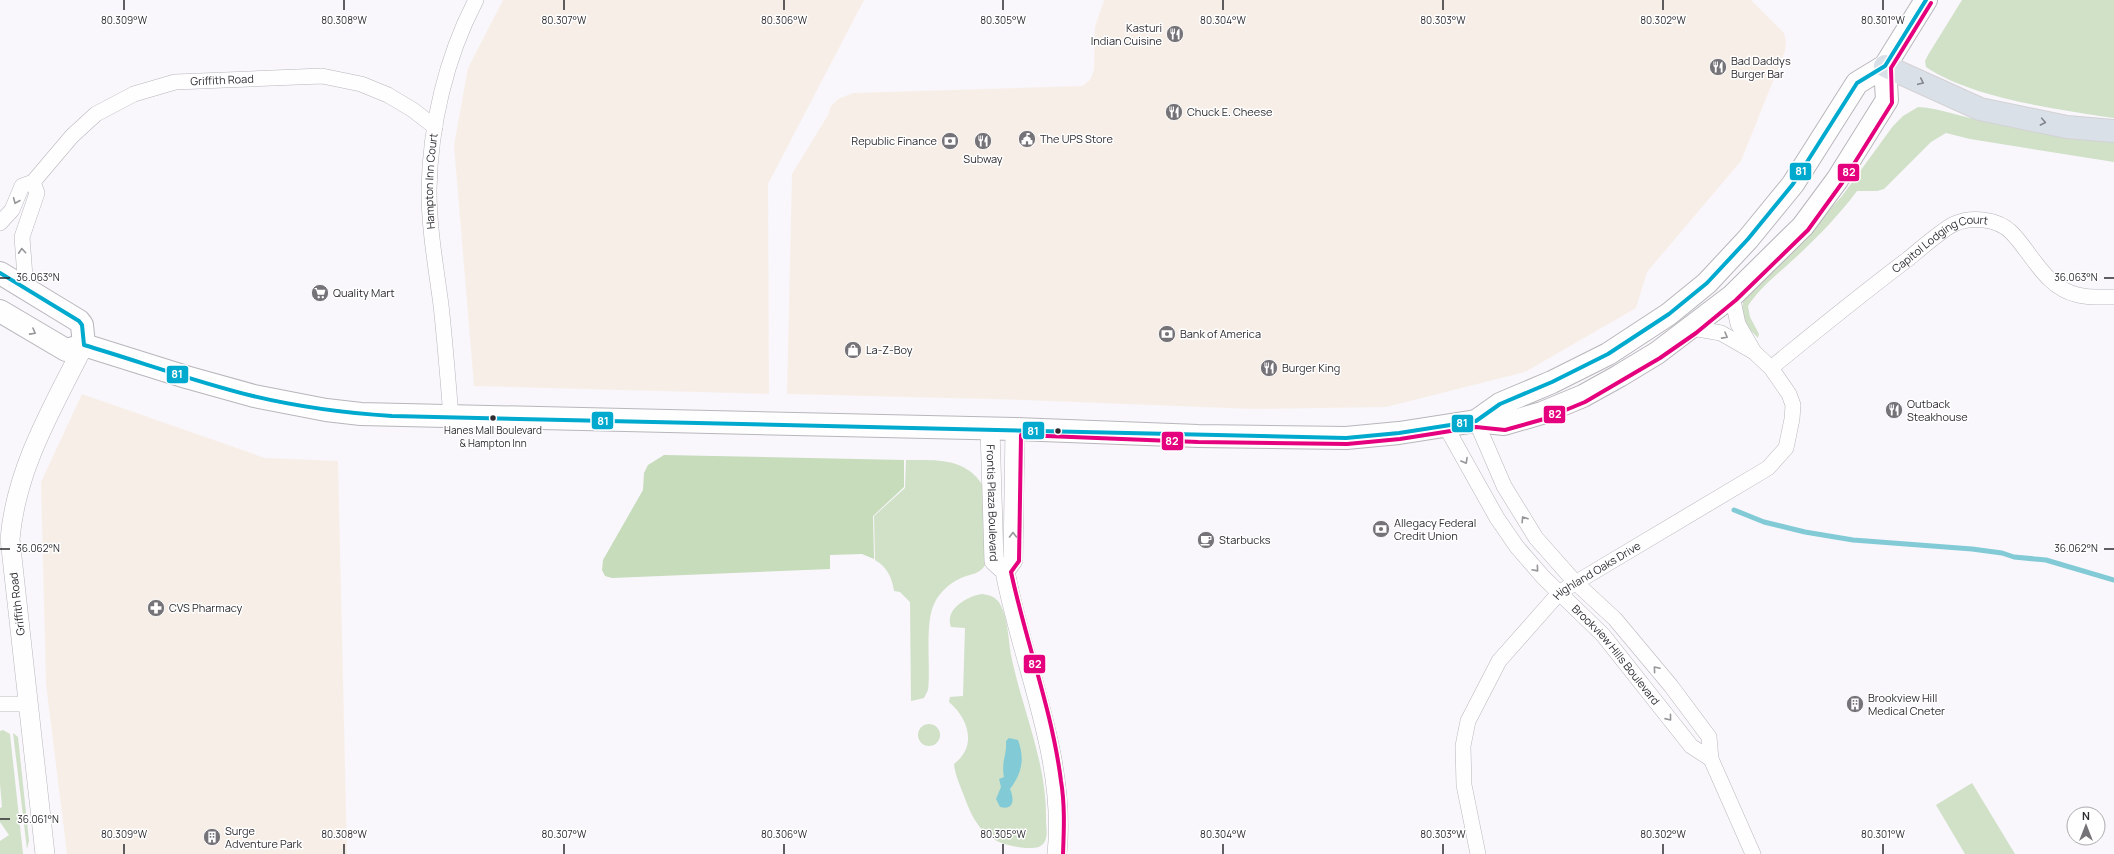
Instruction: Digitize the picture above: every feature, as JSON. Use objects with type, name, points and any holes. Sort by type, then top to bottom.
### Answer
[{"type":"highway","points":[[1885,66],[1980,109],[2067,127],[2114,131]]},
{"type":"main road","points":[[1476,421],[1500,404],[1552,382],[1608,354],[1669,314],[1690,298],[1748,239],[1793,184],[1857,83],[1885,66],[1926,0]]},
{"type":"main road","points":[[0,311],[66,350],[84,345],[246,394],[326,410],[392,416],[1015,429],[1198,436],[1346,438],[1446,427],[1476,421],[1504,424],[1542,413],[1583,396],[1657,353],[1692,328],[1732,296],[1803,226],[1837,180],[1887,100],[1885,66]]},
{"type":"main road","points":[[0,273],[78,321],[82,325],[84,345]]},
{"type":"street","name":"Hampton Inn Court","points":[[451,417],[445,342],[430,218],[430,178],[435,127],[452,56],[466,18],[476,0]]},
{"type":"street","name":"Griffith Road","points":[[0,223],[12,210],[22,186],[34,182],[72,136],[96,114],[134,94],[176,82],[322,76],[361,84],[388,95],[413,110],[435,127]]},
{"type":"street","points":[[26,290],[22,238],[37,193],[34,182]]},
{"type":"street","name":"Capitol Lodging Court","points":[[1770,368],[1954,224],[1972,220],[1992,221],[2004,225],[2051,281],[2062,289],[2077,295],[2114,297]]},
{"type":"street","name":"Highland Oaks Drive","points":[[1732,296],[1738,324],[1754,352]]},
{"type":"street","name":"Highland Oaks Drive","points":[[1478,854],[1464,785],[1463,746],[1468,721],[1499,661],[1560,592],[1768,468],[1786,448],[1790,433],[1792,404],[1789,394],[1770,368],[1754,352],[1721,333],[1692,328]]},
{"type":"street","name":"Griffith Road","points":[[45,854],[10,538],[12,515],[25,469],[46,422],[84,345]]},
{"type":"street","name":"Brookview Hills Boulevard","points":[[1476,421],[1504,486],[1536,538],[1575,582],[1615,620],[1681,699],[1709,737],[1711,759],[1753,854]]},
{"type":"street","name":"Brookview Hills Boulevard","points":[[1446,427],[1497,518],[1517,547],[1543,577],[1603,635],[1691,746],[1711,759]]},
{"type":"street","name":"Frontis Plaza Boulevard","points":[[990,429],[994,561],[1005,571],[1055,776],[1059,815],[1057,854]]},
{"type":"street","name":"Frontis Plaza Boulevard","points":[[1005,571],[1013,560],[1015,429]]},
{"type":"street","points":[[0,704],[29,704]]},
{"type":"shaded area","points":[[503,0],[864,0],[768,184],[769,394],[474,386],[454,145],[468,68]]},
{"type":"shaded area","points":[[1104,0],[1751,0],[1784,33],[1786,41],[1785,51],[1741,161],[1647,272],[1636,308],[1525,372],[1386,407],[1253,409],[1025,400],[787,394],[792,174],[828,115],[831,106],[838,99],[853,93],[1082,86],[1090,80],[1094,70],[1095,27]]},
{"type":"shaded area","points":[[82,394],[265,458],[338,461],[347,854],[67,854],[46,684],[41,482]]},
{"type":"green space","points":[[1962,0],[2114,0],[2114,118],[2042,106],[1992,95],[1946,78],[1926,67],[1925,61],[1928,55]]},
{"type":"green space","points":[[1918,107],[1935,109],[1978,120],[2019,128],[2066,136],[2114,141],[2114,162],[1970,139],[1946,133],[1931,142],[1884,189],[1877,191],[1857,191],[1820,234],[1758,293],[1748,306],[1750,317],[1759,334],[1758,338],[1744,321],[1742,311],[1744,298],[1807,235],[1842,196],[1893,126],[1903,116]]},
{"type":"green space","points":[[664,455],[904,460],[904,487],[873,516],[874,559],[862,554],[830,555],[830,569],[612,578],[605,576],[602,570],[603,560],[643,490],[644,473],[648,465]]},
{"type":"green space","points":[[906,460],[949,462],[968,470],[976,477],[983,486],[987,560],[980,571],[959,579],[948,586],[939,595],[935,602],[929,632],[928,690],[924,698],[911,701],[910,602],[900,592],[894,591],[892,581],[886,569],[875,560],[874,516],[905,488]]},
{"type":"green space","points":[[982,594],[995,598],[1003,610],[1007,624],[1012,660],[1039,759],[1043,779],[1047,833],[1043,844],[1037,848],[1026,848],[1002,843],[993,839],[979,826],[969,808],[958,780],[954,764],[966,749],[968,732],[961,716],[949,702],[950,697],[963,696],[965,628],[951,627],[950,620],[954,609],[959,604],[970,597]]},
{"type":"green space","points":[[929,724],[937,727],[940,735],[937,743],[929,746],[921,743],[918,735],[921,727]]},
{"type":"green space","points":[[3,730],[10,734],[23,854],[0,854],[0,841],[9,835],[0,822],[0,808],[2,807],[0,784],[0,731]]},
{"type":"green space","points":[[13,733],[18,737],[29,841],[27,849]]},
{"type":"green space","points":[[1972,783],[2015,854],[1965,854],[1936,805]]},
{"type":"water","points":[[1009,738],[1018,740],[1022,760],[1020,771],[1010,789],[1013,800],[1012,803],[1005,808],[1000,807],[996,799],[1001,787],[999,779],[1004,777],[1003,767],[1006,741]]},
{"type":"waterway","points":[[1734,510],[1764,522],[1805,532],[1853,540],[1972,549],[2002,553],[2014,557],[2046,560],[2114,580]]},
{"type":"transit line","name":"81","points":[[0,273],[79,321],[82,325],[84,345],[253,396],[339,411],[392,416],[1346,438],[1399,433],[1476,421],[1500,404],[1552,382],[1608,354],[1669,314],[1707,283],[1748,239],[1793,184],[1857,83],[1885,66],[1926,0]]},
{"type":"transit line","name":"82","points":[[1063,854],[1063,799],[1057,755],[1052,728],[1011,572],[1019,561],[1021,435],[1198,442],[1347,444],[1400,439],[1476,427],[1505,430],[1544,419],[1585,402],[1660,358],[1696,333],[1736,300],[1808,230],[1842,183],[1892,103],[1891,68],[1931,3]]},
{"type":"place","name":"Kasturi Indian Cuisine","points":[[1175,34]]},
{"type":"place","name":"Bad Daddys Burger Bar","points":[[1718,67]]},
{"type":"place","name":"Chuck E. Cheese","points":[[1174,112]]},
{"type":"place","name":"The UPS Store","points":[[1027,139]]},
{"type":"place","name":"Republic Finance","points":[[950,141]]},
{"type":"place","name":"Subway","points":[[983,141]]},
{"type":"place","name":"Quality Mart","points":[[320,293]]},
{"type":"place","name":"Bank of America","points":[[1167,334]]},
{"type":"place","name":"La-Z-Boy","points":[[853,350]]},
{"type":"place","name":"Burger King","points":[[1269,368]]},
{"type":"place","name":"Outback Steakhouse","points":[[1894,410]]},
{"type":"place","name":"Hanes Mall Boulevard & Hampton Inn","points":[[493,418]]},
{"type":"place","name":"Allegacy Federal Credit Union","points":[[1381,529]]},
{"type":"place","name":"Starbucks","points":[[1206,540]]},
{"type":"place","name":"CVS Pharmacy","points":[[156,608]]},
{"type":"place","name":"Brookview Hill Medical Cneter","points":[[1855,704]]},
{"type":"place","name":"Surge Adventure Park","points":[[212,837]]}]
